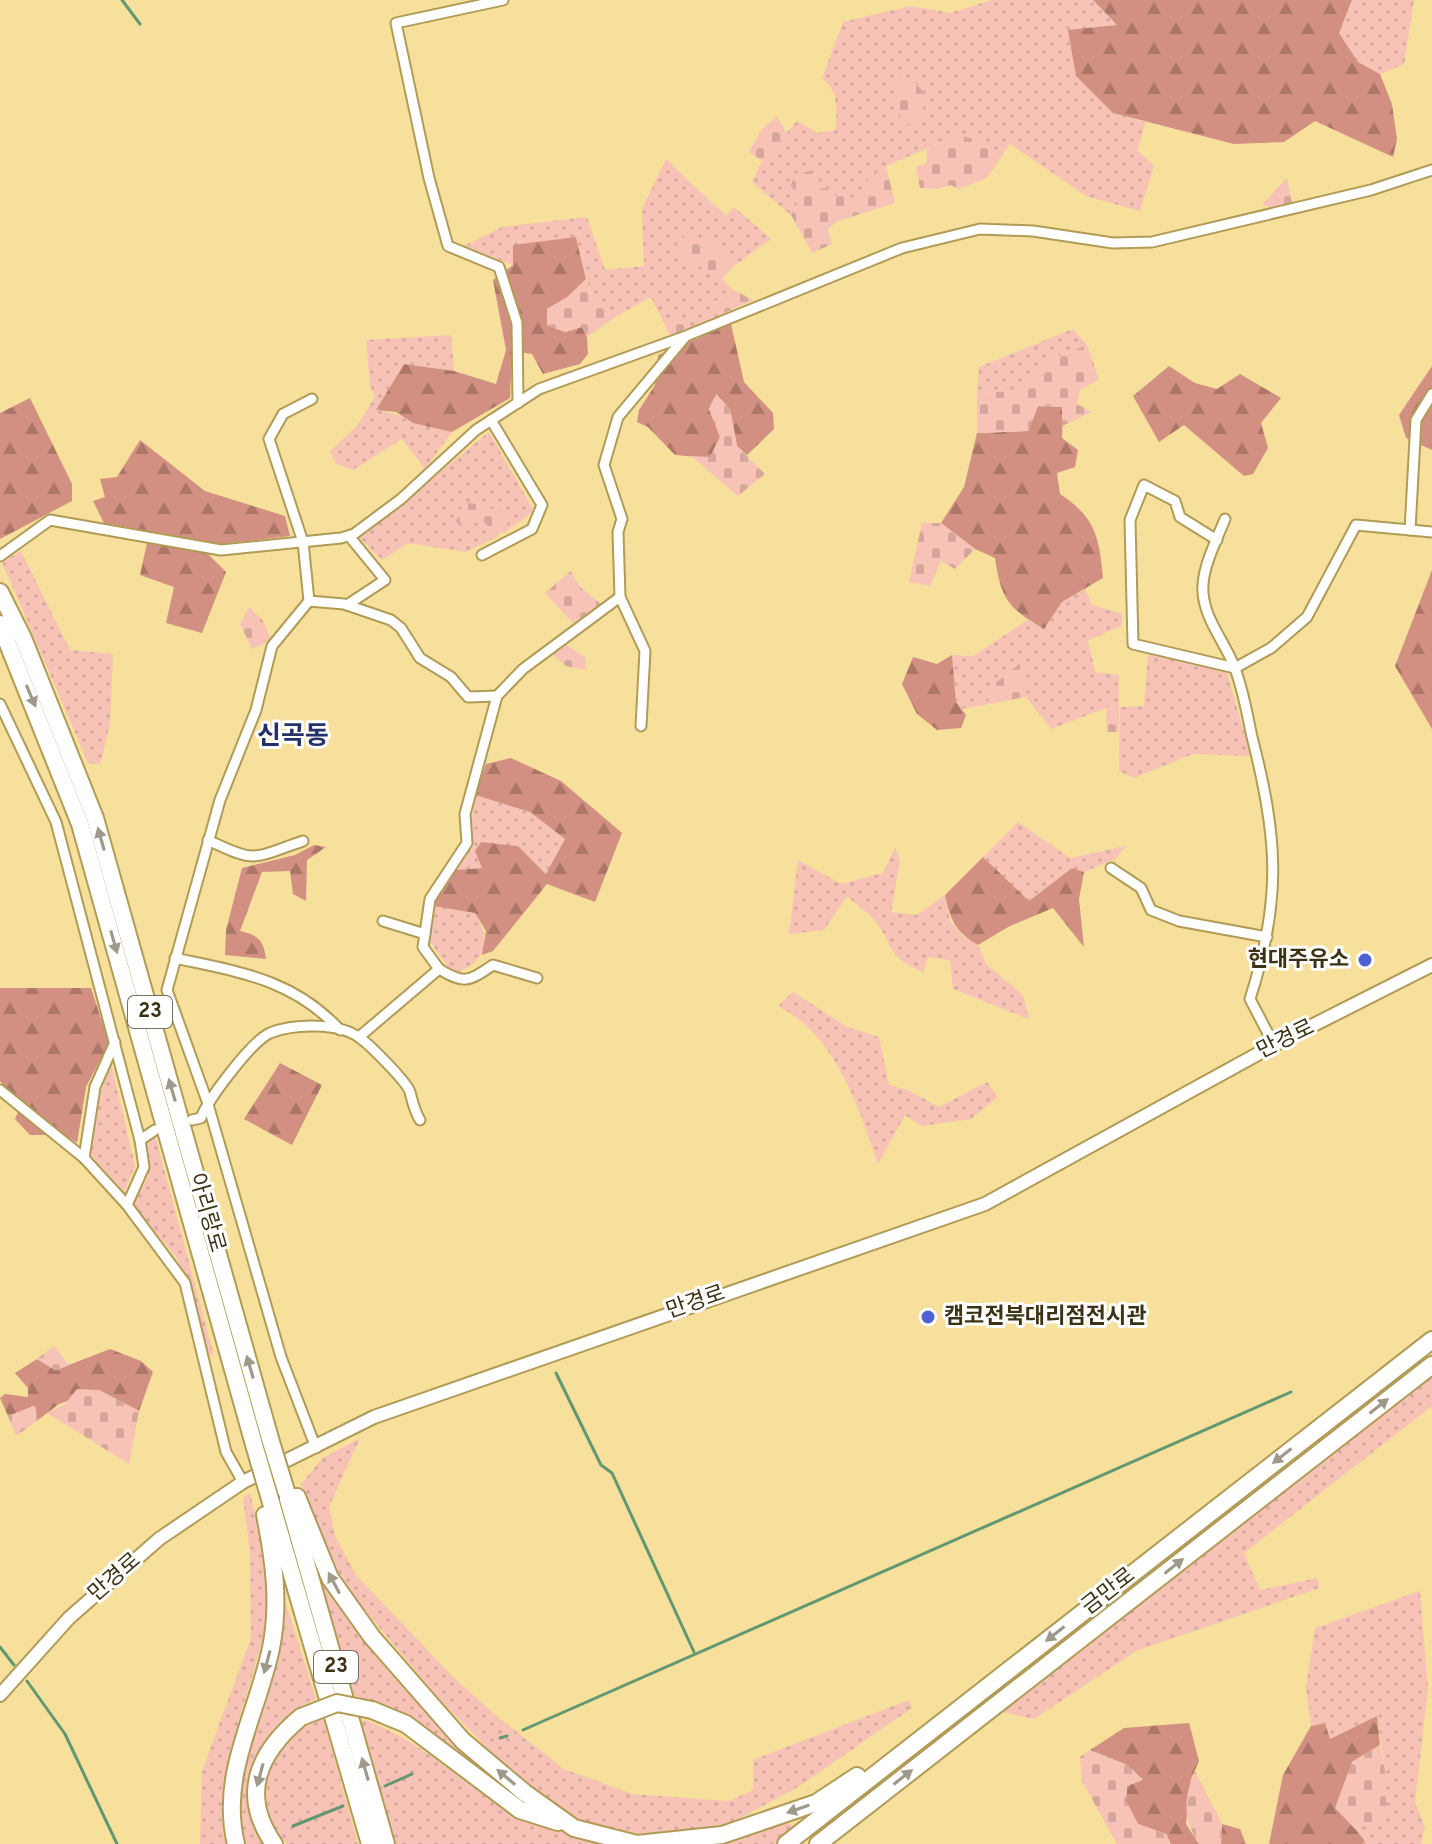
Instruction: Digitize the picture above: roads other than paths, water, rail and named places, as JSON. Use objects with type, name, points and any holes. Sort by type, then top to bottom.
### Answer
[{"type":"highway","name":"아리랑로","points":[[0,592],[23,638],[95,818],[263,1445]]},
{"type":"highway","name":"아리랑로","points":[[0,624],[80,824],[263,1445],[386,1844]]},
{"type":"highway","name":"금만로","points":[[786,1844],[1432,1340]]},
{"type":"highway","name":"금만로","points":[[818,1844],[1432,1365]]},
{"type":"highway","points":[[236,1844],[230,1822],[234,1768],[271,1649],[277,1601],[265,1512],[279,1498],[297,1497],[330,1578],[372,1637],[463,1741],[525,1793],[574,1828]]},
{"type":"highway","name":"아리랑로","points":[[279,1498],[370,1844]]},
{"type":"highway","points":[[274,1844],[265,1831],[255,1802],[257,1778],[273,1742],[301,1717],[337,1703],[372,1710],[406,1724],[520,1810],[637,1844],[722,1835],[816,1803],[883,1760],[888,1764]]},
{"type":"highway","points":[[833,1844],[846,1832],[842,1825]]},
{"type":"street","points":[[503,0],[396,23],[429,178],[448,246],[499,267],[517,323],[518,403]]},
{"type":"street","points":[[0,556],[50,520],[221,550],[349,536],[401,499],[491,420],[539,389],[686,336],[902,248],[980,229],[1033,231],[1113,243],[1152,242],[1371,190],[1432,170]]},
{"type":"street","points":[[641,726],[645,651],[620,597],[618,532],[622,519],[604,465],[618,417],[686,336]]},
{"type":"street","points":[[1410,530],[1416,420],[1432,394]]},
{"type":"street","points":[[312,399],[283,414],[269,439],[303,542],[309,601],[272,646],[256,710],[220,800],[167,990],[207,1101],[281,1357],[316,1448]]},
{"type":"street","points":[[482,555],[532,529],[542,505],[491,420]]},
{"type":"street","points":[[1217,540],[1180,517],[1175,501],[1144,485],[1130,520],[1133,644],[1235,668],[1271,648],[1307,617],[1356,525],[1432,532]]},
{"type":"street","points":[[1225,519],[1206,568],[1203,599],[1235,668],[1262,777],[1275,849],[1267,937],[1250,999],[1274,1045]]},
{"type":"street","points":[[347,605],[385,580],[349,536]]},
{"type":"street","points":[[537,978],[493,965],[471,979],[458,980],[439,969],[423,947],[430,899],[467,843],[465,814],[497,696],[523,669],[620,597]]},
{"type":"street","points":[[309,601],[347,605],[391,620],[401,628],[420,658],[451,677],[468,697],[497,696]]},
{"type":"street","points":[[0,704],[56,822],[140,1140],[144,1167],[127,1205]]},
{"type":"street","points":[[208,840],[244,857],[261,856],[303,841]]},
{"type":"street","points":[[1111,868],[1141,888],[1151,910],[1179,921],[1267,937]]},
{"type":"street","points":[[383,921],[425,934]]},
{"type":"street","points":[[175,958],[266,977],[327,1015],[340,1030]]},
{"type":"street","name":"만경로","points":[[0,1695],[69,1618],[159,1539],[243,1482],[374,1417],[985,1204],[1274,1045],[1432,965]]},
{"type":"street","points":[[359,1037],[439,969]]},
{"type":"street","points":[[192,1120],[201,1118],[207,1101],[268,1034],[300,1027],[340,1030],[359,1037],[410,1090],[411,1105],[420,1120]]},
{"type":"street","points":[[84,1158],[95,1087],[115,1042]]},
{"type":"street","points":[[0,1090],[84,1158],[127,1205],[185,1283],[226,1452],[243,1482]]},
{"type":"street","points":[[140,1140],[155,1130]]},
{"type":"waterway","points":[[122,0],[140,24]]},
{"type":"waterway","points":[[556,1373],[601,1465],[612,1473],[694,1652]]},
{"type":"waterway","points":[[523,1730],[1291,1392]]},
{"type":"waterway","points":[[0,1647],[14,1665]]},
{"type":"waterway","points":[[27,1681],[65,1734],[117,1844]]},
{"type":"waterway","points":[[500,1738],[507,1736]]},
{"type":"waterway","points":[[385,1786],[412,1774]]},
{"type":"waterway","points":[[293,1826],[343,1806]]},
{"type":"place","name":"현대주유소","points":[[1365,960]]},
{"type":"place","name":"캠코전북대리점전시관","points":[[928,1317]]},
{"type":"district","name":"신곡동","points":[[293,737]]}]
